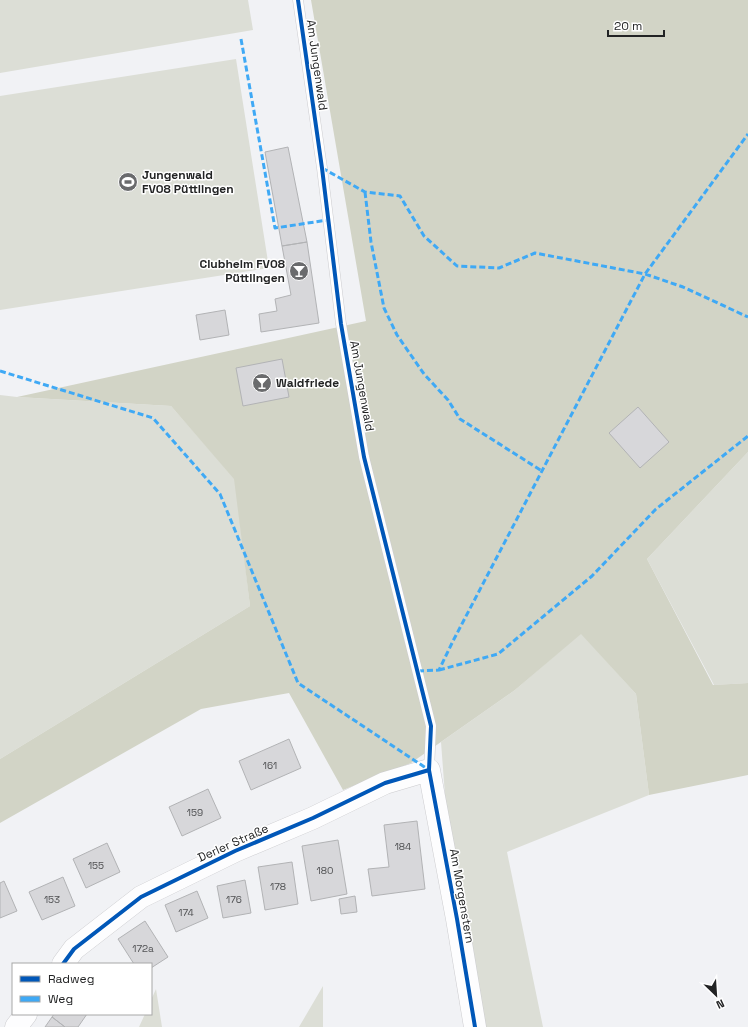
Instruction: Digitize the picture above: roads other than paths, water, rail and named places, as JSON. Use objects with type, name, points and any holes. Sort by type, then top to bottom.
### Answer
[{"type":"street","name":"Derler Straße","points":[[64,963],[74,949],[141,897],[235,851],[313,818],[385,783],[429,770]]},
{"type":"street","name":"Am Morgenstern","points":[[429,770],[457,918],[475,1027]]},
{"type":"street","points":[[16,1027],[25,1015]]},
{"type":"lane","name":"Am Jungenwald","points":[[298,0],[322,168],[341,324],[364,457],[431,726],[429,770]]},
{"type":"place","name":"Jungenwald FV08 Püttlingen","points":[[128,182]]},
{"type":"place","name":"Clubheim FV08 Püttlingen","points":[[299,271]]},
{"type":"place","name":"Waldfriede","points":[[262,383]]}]
